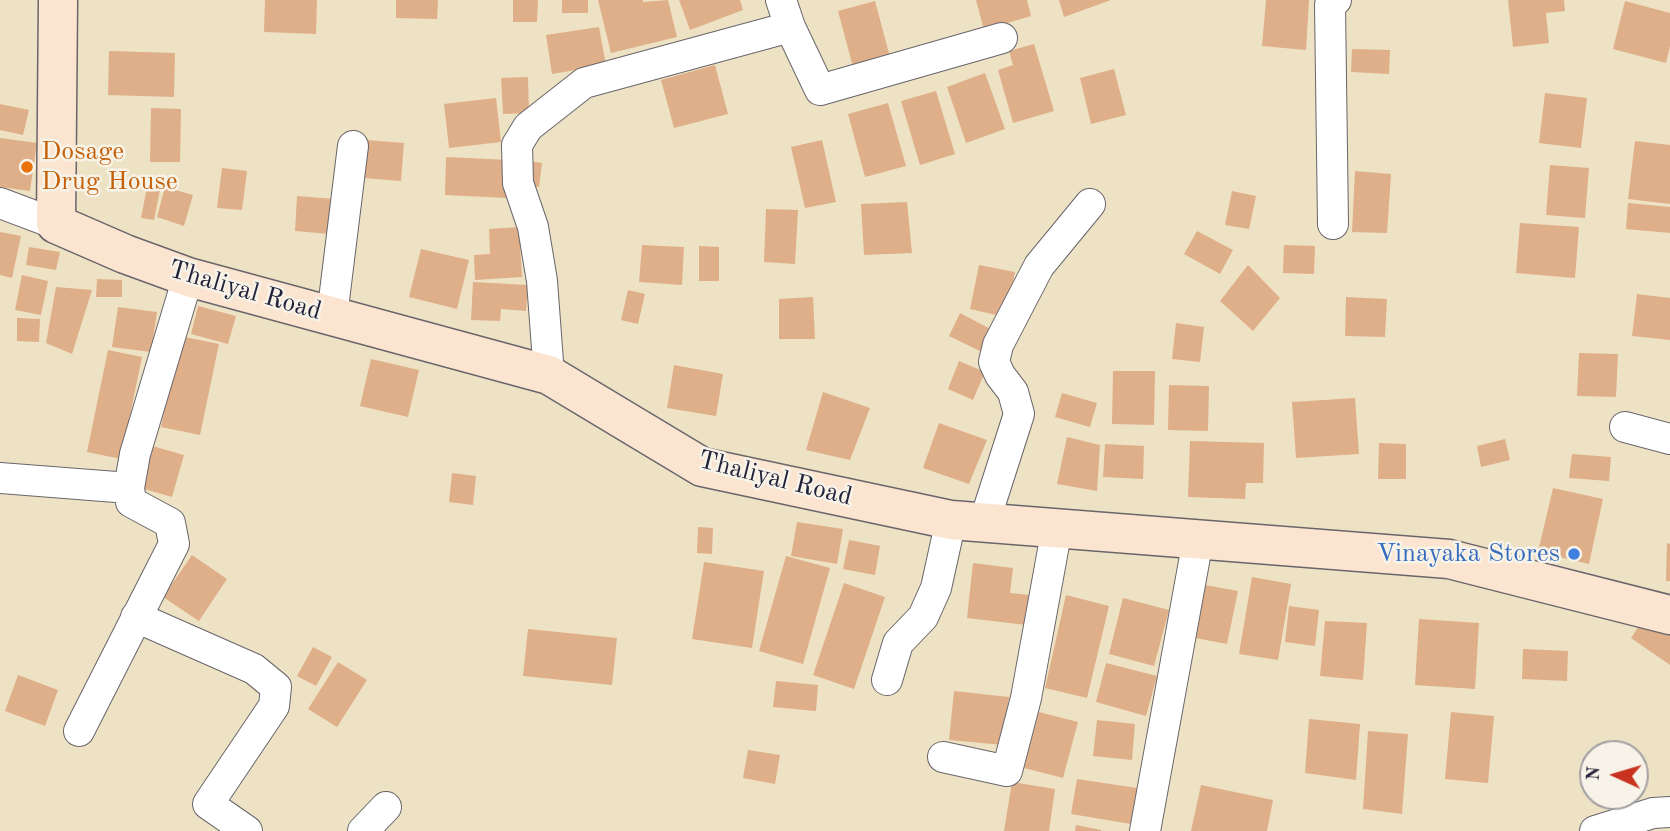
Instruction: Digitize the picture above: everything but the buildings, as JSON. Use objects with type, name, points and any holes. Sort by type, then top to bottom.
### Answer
[{"type":"street","points":[[0,203],[56,224],[58,0]]},
{"type":"street","points":[[1333,224],[1330,5],[1336,0]]},
{"type":"street","points":[[549,375],[542,281],[533,227],[518,183],[517,145],[528,127],[584,83],[785,13],[820,90],[1002,38]]},
{"type":"street","points":[[332,316],[353,146]]},
{"type":"street","points":[[887,680],[898,643],[923,617],[1019,414],[1013,393],[1000,376],[994,362],[998,345],[1039,266],[1090,204]]},
{"type":"street","name":"Thaliyal Road","points":[[56,224],[125,254],[188,277],[549,375],[702,467],[968,521],[1449,559],[1670,615]]},
{"type":"street","points":[[79,731],[174,544],[170,523],[131,502],[129,488],[135,454],[188,277]]},
{"type":"street","points":[[1625,427],[1670,439]]},
{"type":"street","points":[[0,478],[129,488]]},
{"type":"street","points":[[943,757],[1007,771],[1026,698],[1057,528]]},
{"type":"street","points":[[1145,831],[1198,540]]},
{"type":"street","points":[[136,617],[254,669],[276,687],[274,706],[208,804],[247,831]]},
{"type":"street","points":[[363,831],[386,807]]},
{"type":"street","points":[[1595,831],[1653,813],[1670,812]]},
{"type":"place","name":"Dosage Drug House","points":[[27,167]]},
{"type":"place","name":"Vinayaka Stores","points":[[1574,554]]}]
